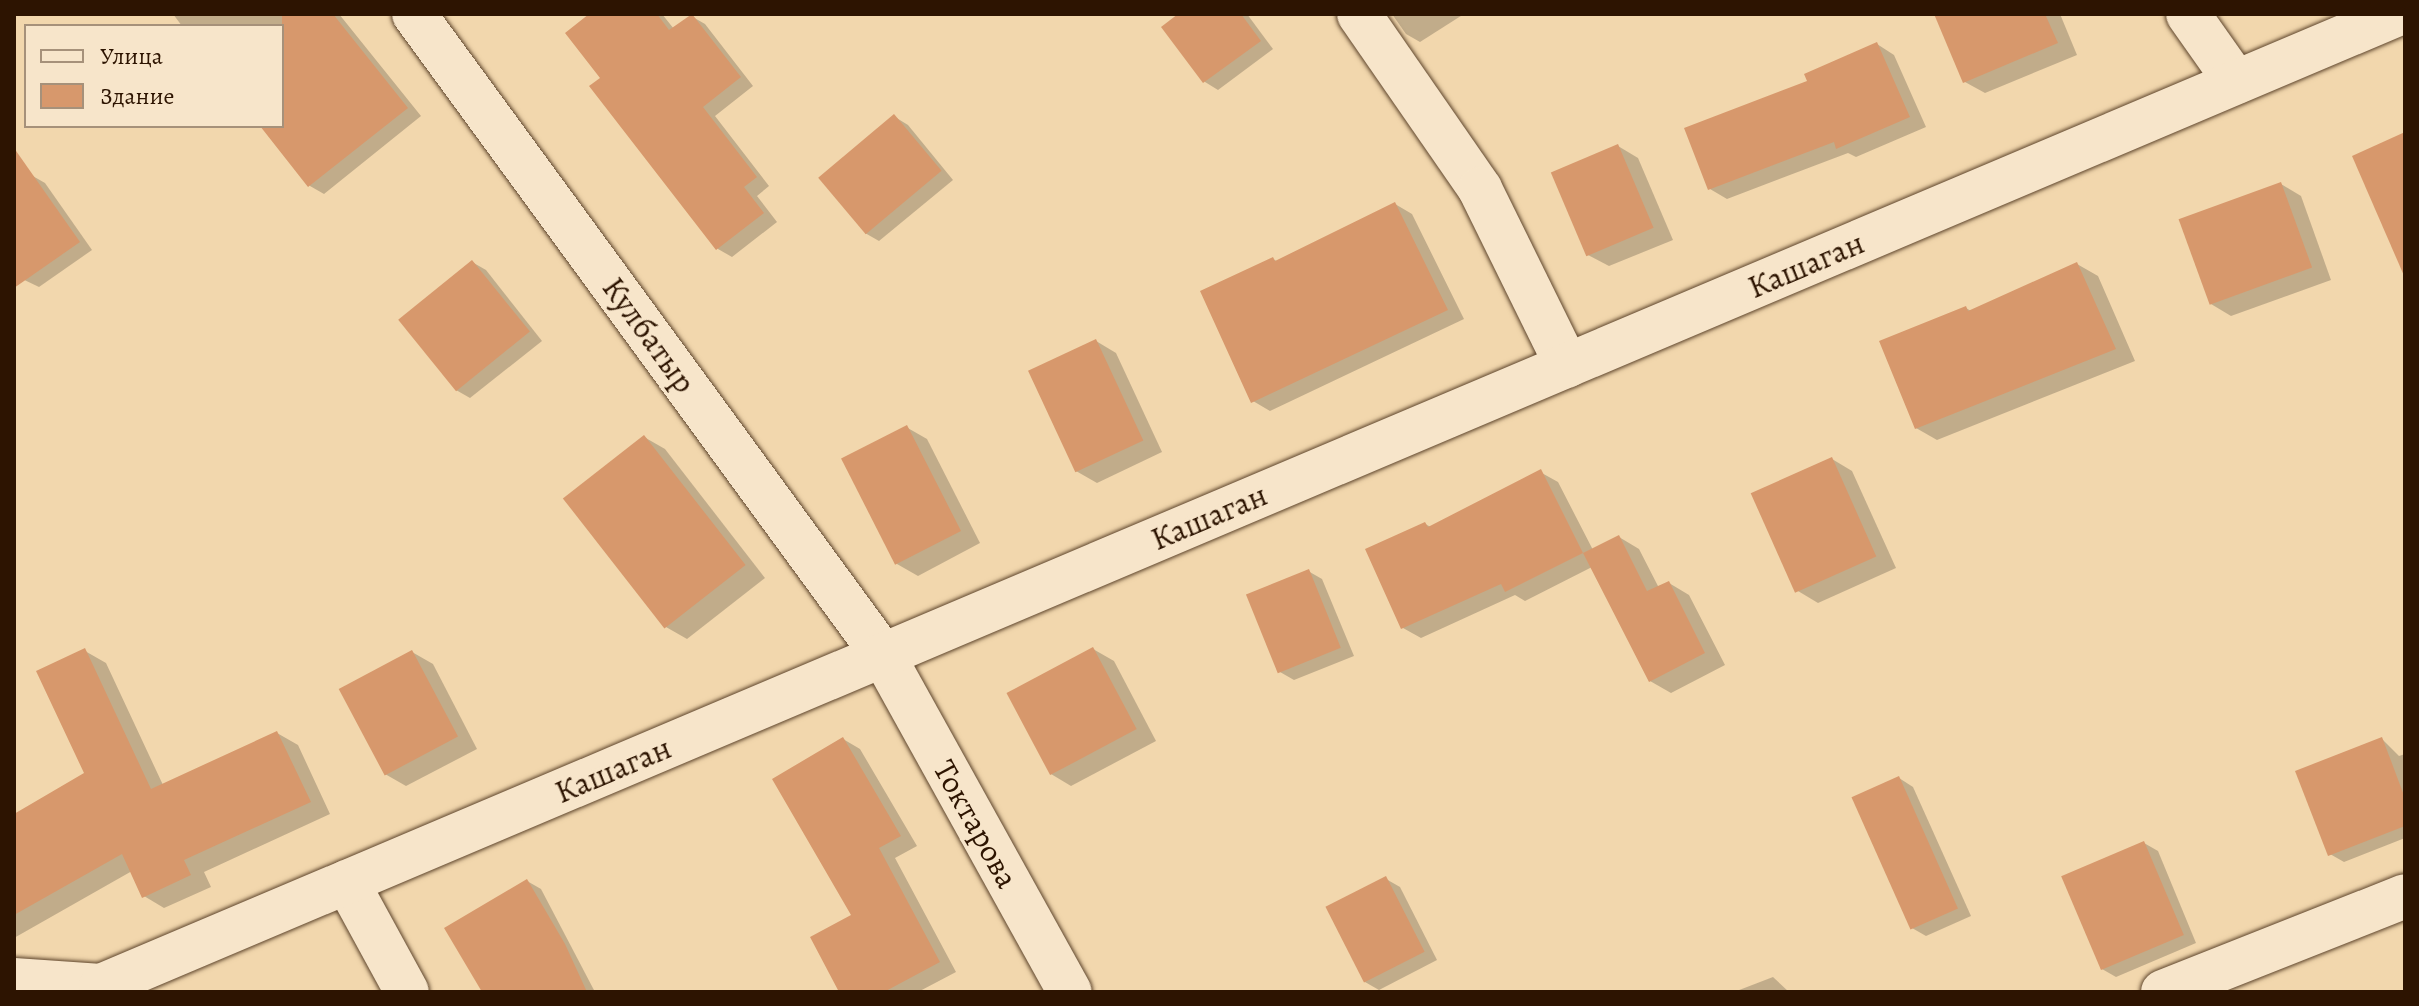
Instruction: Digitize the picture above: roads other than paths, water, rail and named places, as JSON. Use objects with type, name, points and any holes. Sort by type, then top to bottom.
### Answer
[{"type":"street","name":"Кулбатыр","points":[[414,14],[883,655]]},
{"type":"street","points":[[1359,14],[1480,189],[1567,366]]},
{"type":"street","points":[[2188,14],[2236,82]]},
{"type":"street","name":"Кашаган","points":[[14,980],[101,986],[2398,14]]},
{"type":"street","name":"Токтарова","points":[[883,655],[1070,992]]},
{"type":"street","points":[[347,882],[407,992]]},
{"type":"street","points":[[2163,992],[2405,896]]}]
